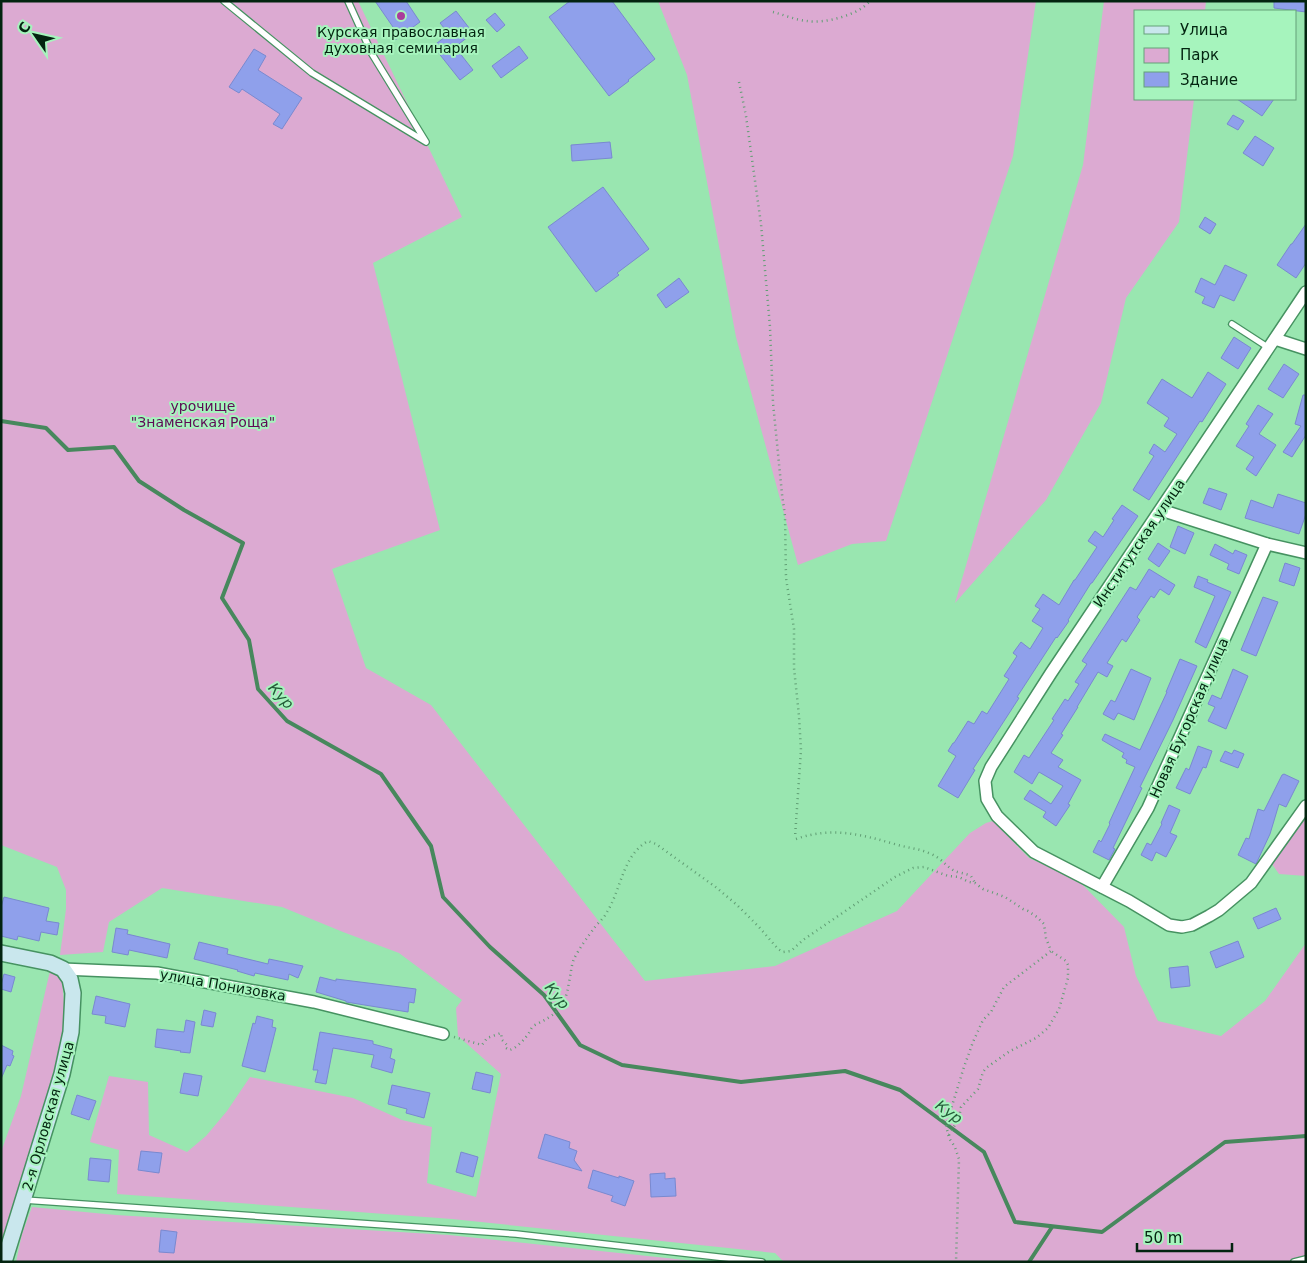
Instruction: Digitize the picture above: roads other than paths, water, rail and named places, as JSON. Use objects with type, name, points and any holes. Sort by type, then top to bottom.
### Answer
[{"type":"main road","name":"улица Понизовка","points":[[1,953],[50,963],[62,969]]},
{"type":"main road","name":"2-я Орловская улица","points":[[4,1262],[62,1074],[71,1032],[73,993],[70,979],[62,969]]},
{"type":"street","name":"Институтская улица","points":[[1102,887],[1034,852],[997,816],[986,799],[985,781],[991,767],[1051,673],[1306,292]]},
{"type":"street","points":[[1272,343],[1306,349]]},
{"type":"street","points":[[1161,510],[1267,544],[1306,554]]},
{"type":"street","name":"Новая Бугорская улица","points":[[1102,887],[1148,808],[1267,544]]},
{"type":"street","points":[[1102,887],[1169,924],[1182,927],[1192,925],[1219,910],[1252,883],[1306,806]]},
{"type":"street","name":"улица Понизовка","points":[[62,969],[157,973],[314,1002],[442,1034]]},
{"type":"lane","points":[[224,1],[312,73],[426,142],[372,54],[348,1]]},
{"type":"lane","points":[[1232,324],[1272,343]]},
{"type":"lane","points":[[24,1200],[516,1234],[762,1262]]},
{"type":"lane","points":[[1294,1262],[1306,1259]]},
{"type":"waterway","name":"Кур","points":[[1,421],[46,428],[68,450],[114,447],[139,481],[184,510],[243,543],[222,598],[249,640],[258,689],[287,721],[381,774],[431,846],[443,897],[490,947],[544,995],[580,1045],[622,1065],[741,1082],[845,1071],[900,1090],[984,1152],[1015,1222],[1102,1232],[1225,1142],[1306,1136]]},
{"type":"waterway","points":[[1029,1262],[1052,1227]]},
{"type":"place","name":"Курская православная духовная семинария","points":[[401,16]]},
{"type":"park label","name":"урочище \"Знаменская Роща\"","points":[[203,414]]}]
